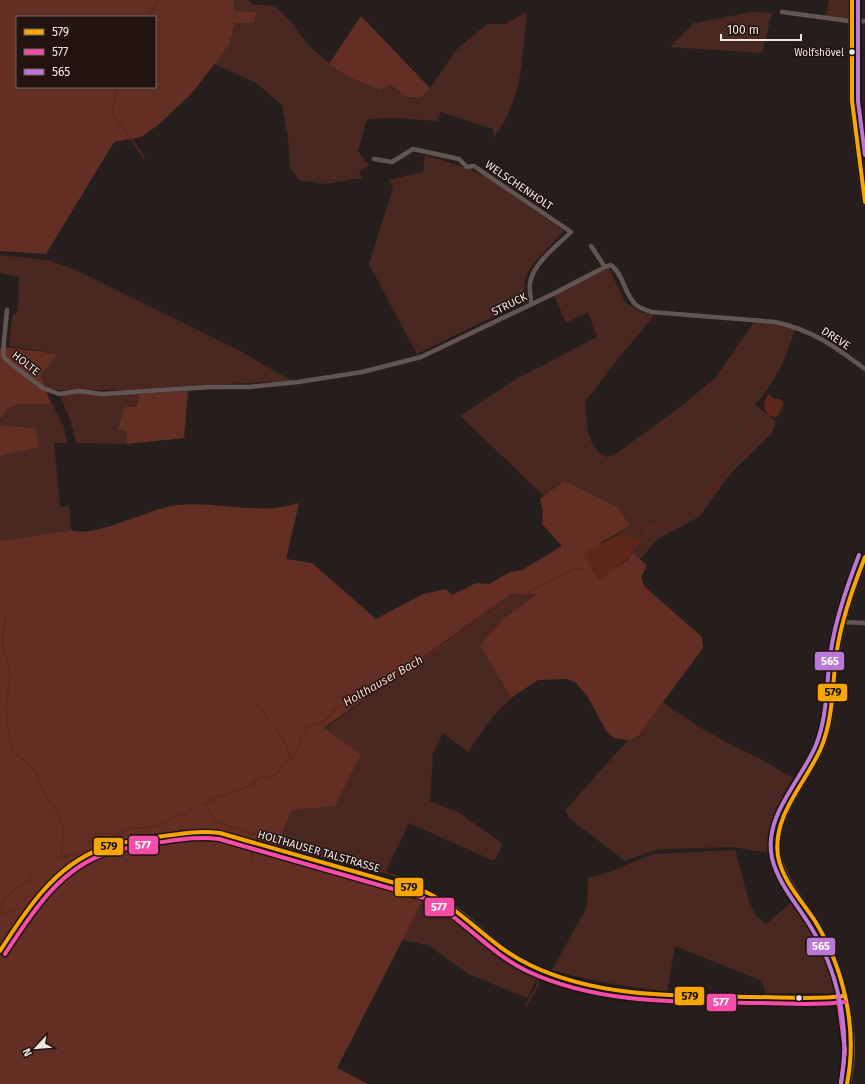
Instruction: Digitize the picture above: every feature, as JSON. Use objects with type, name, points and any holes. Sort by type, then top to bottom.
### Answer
[{"type":"main road","points":[[852,0],[852,101],[865,202]]},
{"type":"main road","points":[[847,1084],[852,1061],[852,1048],[844,996],[836,965],[827,944],[783,870],[777,848],[780,829],[789,805],[821,748],[831,714],[837,652],[842,622],[865,557]]},
{"type":"street","points":[[782,12],[852,22],[865,21]]},
{"type":"street","name":"WELSCHENHOLT","points":[[374,158],[392,162],[413,149],[459,159],[467,167],[474,166],[571,232],[554,246],[532,275],[530,284],[532,302]]},
{"type":"street","points":[[591,246],[605,267]]},
{"type":"street","name":"DREVE","points":[[605,267],[611,265],[617,270],[626,293],[637,306],[651,312],[775,322],[794,326],[829,342],[865,369]]},
{"type":"street","name":"STRUCK","points":[[59,394],[79,391],[102,394],[210,387],[250,387],[362,372],[421,357],[532,302],[553,294],[605,267]]},
{"type":"street","name":"HOLTE","points":[[7,310],[3,352],[4,357],[43,388],[59,394]]},
{"type":"street","points":[[842,622],[865,623]]},
{"type":"street","name":"HOLTHAUSER TALSTRASSE","points":[[0,951],[37,896],[58,876],[85,856],[106,847],[126,842],[202,831],[238,838],[426,892],[449,904],[508,952],[527,965],[546,973],[572,980],[615,989],[671,995],[813,998],[844,996]]},
{"type":"shaded area","points":[[0,0],[233,0],[235,11],[256,12],[254,23],[235,23],[229,45],[192,93],[158,125],[141,137],[114,142],[46,254],[0,251]]},
{"type":"shaded area","points":[[233,0],[248,0],[252,4],[275,6],[293,24],[308,45],[347,76],[390,84],[406,97],[421,98],[430,88],[457,49],[487,24],[505,24],[527,12],[520,78],[511,108],[504,123],[494,137],[493,129],[441,112],[437,121],[395,118],[367,119],[358,151],[369,166],[359,171],[362,178],[324,184],[299,180],[290,167],[288,137],[282,105],[256,83],[214,64],[229,45],[235,23]]},
{"type":"shaded area","points":[[829,0],[850,0],[849,16],[845,19],[826,18]]},
{"type":"shaded area","points":[[752,12],[772,13],[762,53],[670,47],[694,23]]},
{"type":"shaded area","points":[[361,16],[430,88],[421,98],[406,97],[390,84],[381,90],[347,76],[329,64]]},
{"type":"shaded area","points":[[425,155],[469,169],[488,177],[564,231],[532,265],[524,281],[525,301],[417,354],[369,264],[393,188],[389,180],[423,172]]},
{"type":"shaded area","points":[[0,255],[48,260],[76,270],[242,352],[292,381],[206,385],[162,390],[51,390],[44,384],[41,375],[58,354],[9,346],[12,317],[18,310],[19,277],[0,273]]},
{"type":"shaded area","points":[[609,268],[625,302],[637,310],[654,316],[616,361],[585,402],[588,434],[595,447],[607,457],[614,455],[683,405],[716,377],[754,322],[795,328],[788,351],[780,369],[755,405],[776,421],[772,433],[731,473],[699,517],[656,540],[640,560],[632,553],[639,546],[631,537],[626,535],[615,536],[630,526],[564,481],[544,496],[460,416],[518,378],[597,337],[588,312],[566,323],[554,295],[592,274]]},
{"type":"shaded area","points":[[5,347],[58,354],[41,375],[51,404],[21,404],[8,408],[0,419],[0,348]]},
{"type":"shaded area","points":[[188,391],[184,438],[127,444],[127,431],[118,430],[124,407],[137,407],[139,394]]},
{"type":"shaded area","points":[[75,392],[108,396],[124,393],[139,394],[137,407],[124,407],[118,430],[127,431],[127,444],[76,443],[71,422],[61,398],[63,395]]},
{"type":"shaded area","points":[[47,394],[64,427],[67,443],[54,443],[60,507],[69,506],[71,530],[0,541],[0,456],[40,447],[35,428],[0,425],[1,417],[12,407],[19,405],[51,404]]},
{"type":"shaded area","points":[[768,394],[775,399],[781,399],[784,403],[777,417],[769,415],[765,409],[764,403]]},
{"type":"shaded area","points":[[0,425],[35,428],[40,447],[0,456]]},
{"type":"shaded area","points":[[564,481],[618,508],[630,526],[602,542],[590,565],[600,581],[613,569],[627,561],[632,553],[647,565],[641,578],[645,587],[702,637],[703,648],[638,736],[628,740],[614,738],[606,731],[588,697],[576,683],[568,679],[538,680],[511,698],[480,645],[503,619],[536,594],[512,593],[324,728],[361,754],[335,806],[291,810],[275,854],[425,896],[337,1068],[368,1084],[0,1084],[0,541],[71,530],[81,532],[108,527],[152,511],[177,505],[192,504],[269,508],[284,507],[299,503],[286,559],[312,563],[376,619],[423,594],[446,589],[452,595],[476,583],[489,584],[510,572],[522,570],[562,546],[542,524],[543,511],[540,499]]},
{"type":"shaded area","points":[[626,534],[640,540],[641,542],[627,560],[613,569],[600,582],[583,554],[615,536]]},
{"type":"shaded area","points":[[512,593],[537,593],[503,619],[480,645],[511,698],[490,720],[468,752],[443,733],[433,753],[430,801],[458,812],[503,844],[494,861],[409,823],[385,873],[278,847],[291,810],[360,754],[324,729]]},
{"type":"shaded area","points":[[662,702],[701,728],[759,758],[798,781],[789,799],[776,833],[771,853],[732,847],[667,849],[652,851],[625,861],[569,818],[566,811],[567,808],[628,740],[638,735]]},
{"type":"shaded area","points":[[735,850],[749,902],[756,916],[766,924],[796,898],[820,944],[828,967],[834,993],[765,993],[765,989],[760,980],[675,946],[667,991],[609,983],[552,970],[587,907],[588,878],[612,871],[652,854]]},
{"type":"shaded area","points":[[425,896],[446,906],[514,962],[539,974],[527,998],[468,974],[428,945],[402,940]]},
{"type":"waterway","points":[[149,16],[159,0]]},
{"type":"waterway","points":[[118,88],[112,112],[137,146],[144,159]]},
{"type":"waterway","name":"Holthauser Bach","points":[[638,539],[646,537],[648,527],[671,525],[680,519],[684,508],[718,485],[718,478],[721,470],[729,463],[733,451],[742,442],[746,431],[756,418]]},
{"type":"waterway","name":"Holthauser Bach","points":[[201,804],[250,786],[262,776],[272,778],[295,754],[305,731],[309,727],[325,721],[336,708],[350,703],[362,691],[381,685],[517,598],[572,570],[582,568]]},
{"type":"waterway","points":[[6,615],[2,642],[10,672],[6,711],[10,742],[15,753],[31,766],[37,775],[46,797],[58,813],[63,828],[62,854],[59,858]]},
{"type":"waterway","points":[[381,686],[420,715]]},
{"type":"waterway","points":[[258,707],[265,713],[268,719]]},
{"type":"waterway","points":[[276,728],[287,747],[290,758]]},
{"type":"waterway","points":[[205,803],[213,817],[219,823],[248,832],[250,835],[254,833],[403,878],[413,886]]},
{"type":"waterway","name":"Holthauser Bach","points":[[87,845],[96,833],[118,835],[127,829],[160,826],[169,819],[187,813],[189,809],[193,807]]},
{"type":"waterway","points":[[251,860],[253,846]]},
{"type":"waterway","name":"Holthauser Bach","points":[[59,858],[75,854]]},
{"type":"waterway","points":[[0,910],[6,896],[27,882],[31,876]]},
{"type":"waterway","points":[[422,893],[452,912],[504,955],[535,974],[538,981],[537,987],[526,1005]]},
{"type":"waterway","name":"Holthauser Bach","points":[[0,912],[13,912],[18,908]]},
{"type":"transit line","name":"579","points":[[852,0],[852,101],[865,202]]},
{"type":"transit line","name":"565","points":[[858,0],[858,101],[865,155]]},
{"type":"transit line","name":"565","points":[[841,1083],[844,1063],[843,1021],[835,980],[819,942],[778,876],[772,858],[771,843],[773,828],[778,813],[816,745],[820,734],[825,710],[829,662],[833,638],[846,590],[859,555]]},
{"type":"transit line","name":"579","points":[[847,1084],[851,1042],[846,1000],[841,979],[834,959],[815,921],[793,890],[780,865],[778,856],[778,841],[780,827],[785,813],[815,761],[825,736],[832,699],[835,662],[839,638],[848,603],[865,557]]},
{"type":"transit line","name":"579","points":[[0,951],[20,920],[43,890],[56,877],[86,856],[103,848],[130,841],[188,833],[212,832],[426,892],[453,909],[503,949],[516,957],[530,965],[556,976],[583,984],[639,993],[668,995],[810,998],[844,996]]},
{"type":"transit line","name":"577","points":[[5,954],[25,924],[48,894],[60,881],[90,860],[107,853],[131,847],[195,838],[211,838],[219,839],[424,898],[451,915],[500,955],[513,963],[527,971],[554,982],[581,990],[638,999],[667,1001],[811,1004],[845,1002]]},
{"type":"transit line","name":"577","points":[[838,997],[845,1051],[841,1083]]},
{"type":"place","name":"Wolfshövel","points":[[852,52]]}]
